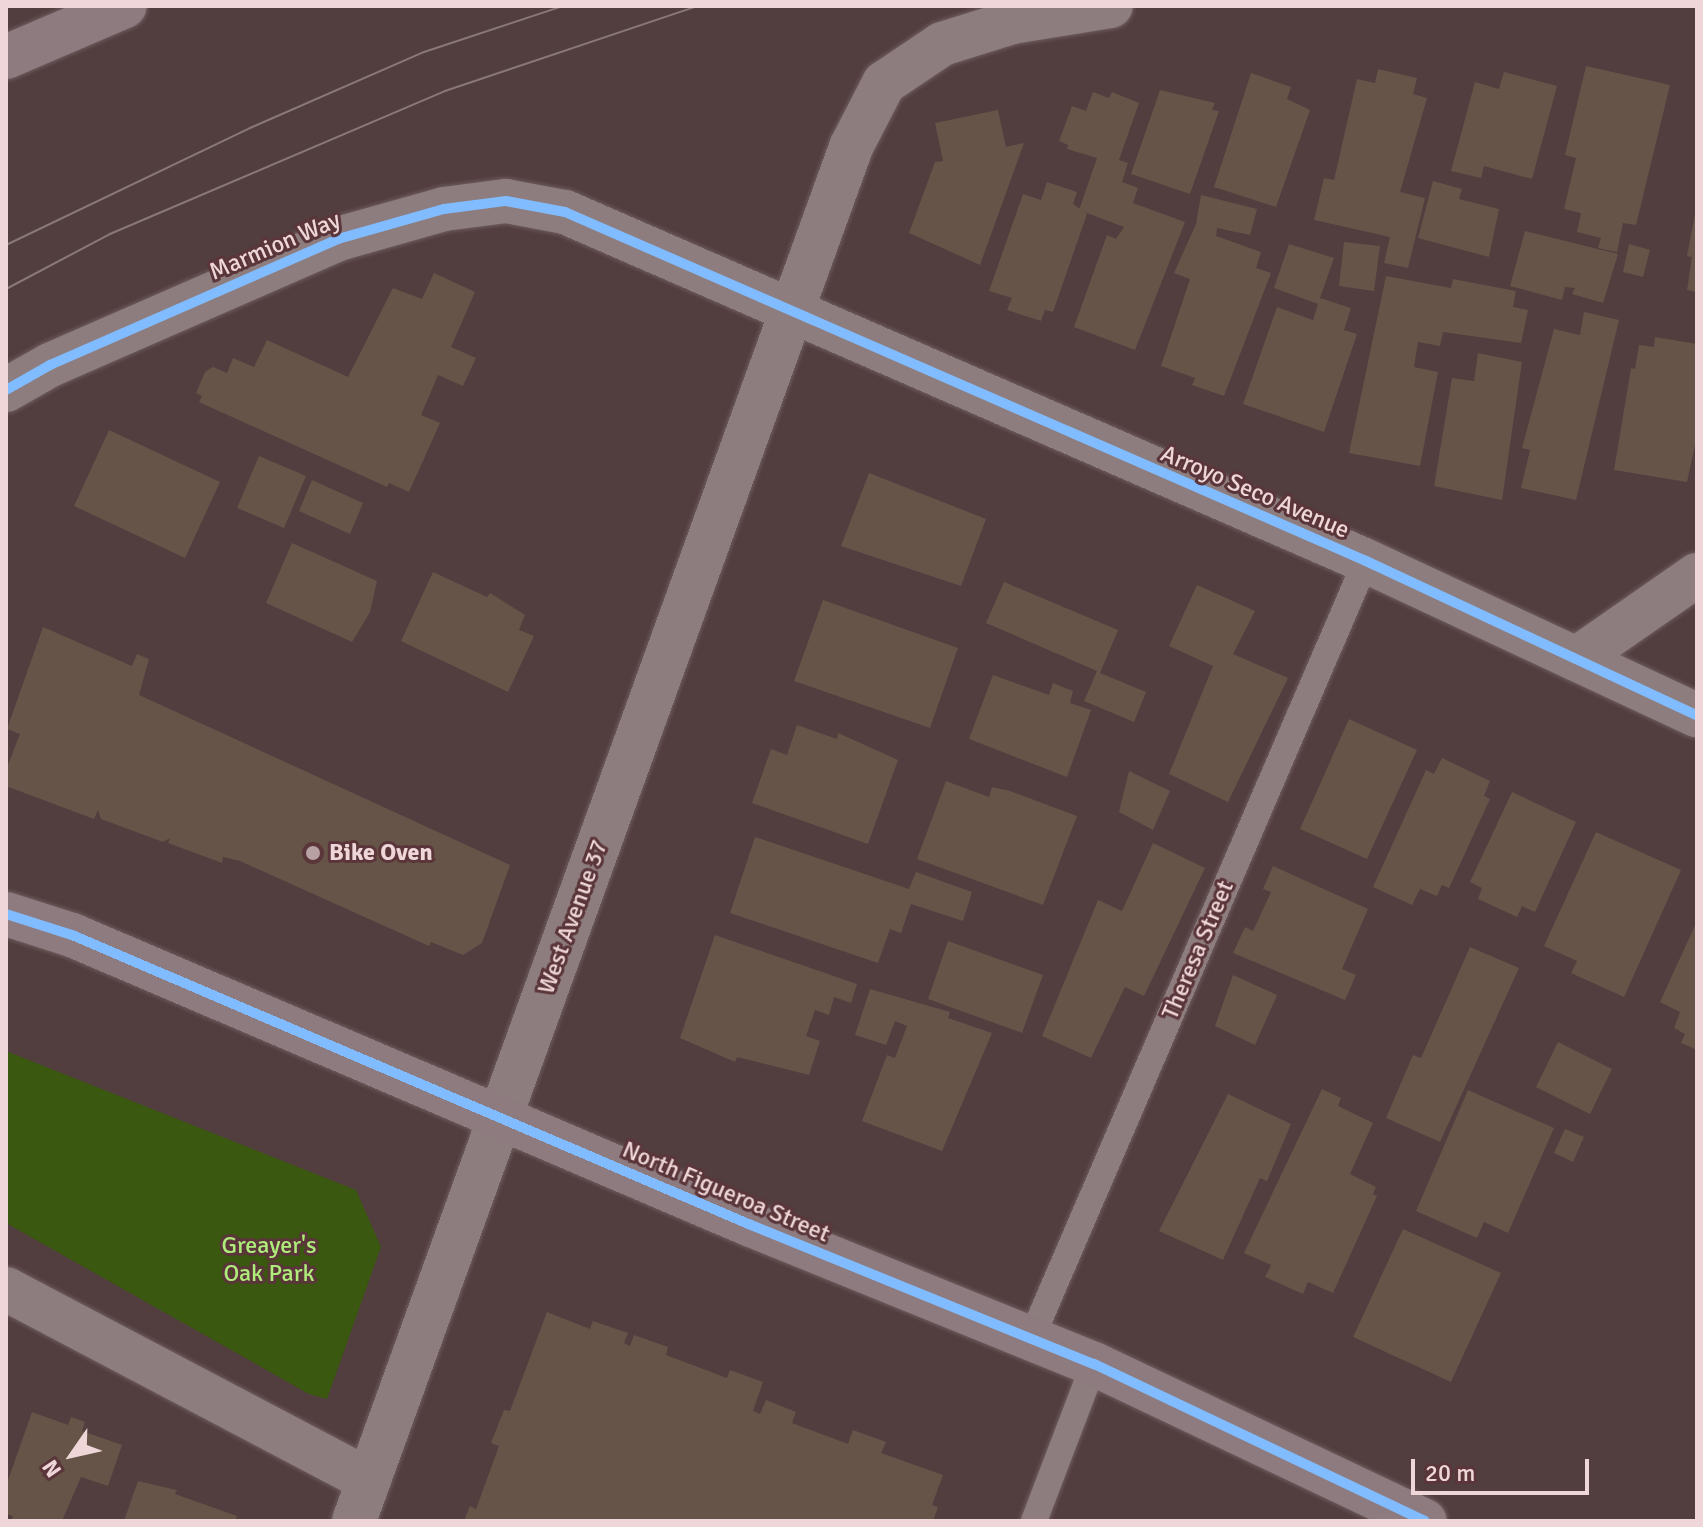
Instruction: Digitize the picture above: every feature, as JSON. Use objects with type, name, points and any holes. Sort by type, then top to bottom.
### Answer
[{"type":"main road","points":[[6,57],[125,6]]},
{"type":"main road","name":"North Figueroa Street","points":[[6,914],[196,986],[499,1119],[1094,1364],[1425,1521]]},
{"type":"street","points":[[794,314],[851,147],[884,83],[942,44],[1012,22],[1111,6]]},
{"type":"street","name":"Marmion Way","points":[[6,390],[50,365],[338,239],[444,209],[506,201],[565,212],[794,314]]},
{"type":"street","name":"Arroyo Seco Avenue","points":[[794,314],[1366,561],[1697,715]]},
{"type":"street","name":"West Avenue 37","points":[[354,1521],[794,314]]},
{"type":"street","points":[[1576,659],[1697,575]]},
{"type":"street","points":[[6,1289],[368,1480]]},
{"type":"lane","name":"Theresa Street","points":[[1031,1339],[1366,561]]},
{"type":"lane","points":[[1034,1521],[1094,1364]]},
{"type":"green space","name":"Greayer's Oak Park","points":[[6,1051],[356,1190],[381,1247],[327,1399],[309,1394],[6,1223]]},
{"type":"building","points":[[1586,66],[1670,85],[1636,225],[1623,223],[1617,252],[1598,248],[1601,238],[1577,232],[1581,213],[1564,209],[1576,158],[1565,155]]},
{"type":"building","points":[[1378,69],[1417,78],[1413,94],[1427,98],[1400,192],[1425,198],[1408,268],[1384,263],[1390,237],[1314,220],[1324,178],[1334,180],[1357,79],[1375,83]]},
{"type":"building","points":[[1504,72],[1557,86],[1532,179],[1484,166],[1481,178],[1451,171],[1475,82],[1499,89]]},
{"type":"building","points":[[1251,73],[1291,87],[1287,99],[1310,110],[1276,207],[1214,187]]},
{"type":"building","points":[[1160,90],[1215,103],[1212,110],[1219,111],[1190,194],[1131,174]]},
{"type":"building","points":[[1093,92],[1109,98],[1112,92],[1139,103],[1119,160],[1128,163],[1122,182],[1138,188],[1133,203],[1185,222],[1135,350],[1074,327],[1107,235],[1116,239],[1124,227],[1079,210],[1097,158],[1067,149],[1068,145],[1059,141],[1072,106],[1086,111]]},
{"type":"building","points":[[998,110],[1006,147],[1024,143],[980,265],[909,233],[935,162],[943,161],[935,123]]},
{"type":"building","points":[[1433,181],[1462,189],[1459,199],[1499,209],[1489,257],[1418,238]]},
{"type":"building","points":[[1047,182],[1077,192],[1073,204],[1087,214],[1053,312],[1045,310],[1041,321],[1007,310],[1012,298],[989,291],[1023,194],[1041,200]]},
{"type":"building","points":[[1201,195],[1257,209],[1250,235],[1217,228],[1216,236],[1261,252],[1256,268],[1271,273],[1224,396],[1192,385],[1195,378],[1161,366],[1190,279],[1174,273],[1196,224]]},
{"type":"building","points":[[1697,204],[1697,292],[1687,290],[1692,257],[1687,256]]},
{"type":"building","points":[[1525,231],[1618,254],[1603,303],[1572,294],[1575,288],[1565,287],[1562,300],[1510,286]]},
{"type":"building","points":[[1344,242],[1380,246],[1374,291],[1339,286]]},
{"type":"building","points":[[1289,244],[1334,258],[1320,298],[1351,308],[1344,330],[1357,334],[1324,432],[1243,404],[1277,307],[1313,320],[1318,304],[1274,288]]},
{"type":"building","points":[[1629,244],[1650,250],[1643,277],[1623,272]]},
{"type":"building","points":[[434,273],[475,292],[451,347],[476,358],[463,386],[438,375],[421,415],[440,423],[409,492],[389,483],[387,487],[199,402],[202,396],[196,393],[205,372],[213,367],[227,373],[233,358],[254,367],[267,340],[348,377],[393,288],[422,299]]},
{"type":"building","points":[[1386,276],[1451,288],[1453,279],[1516,291],[1513,307],[1528,310],[1521,343],[1443,332],[1440,346],[1418,342],[1414,367],[1438,372],[1420,466],[1349,453]]},
{"type":"building","points":[[1584,312],[1619,320],[1576,500],[1521,488],[1530,450],[1522,448],[1554,329],[1580,335]]},
{"type":"building","points":[[1655,337],[1697,344],[1697,436],[1687,482],[1614,470],[1631,368],[1635,369],[1639,345],[1654,347]]},
{"type":"building","points":[[1478,353],[1522,362],[1502,500],[1434,486],[1452,378],[1474,381]]},
{"type":"building","points":[[109,430],[220,482],[185,558],[74,506]]},
{"type":"building","points":[[259,456],[306,476],[284,528],[237,508]]},
{"type":"building","points":[[869,473],[986,519],[961,586],[841,546]]},
{"type":"building","points":[[312,480],[363,503],[350,534],[299,511]]},
{"type":"building","points":[[292,543],[377,581],[370,612],[352,642],[266,603]]},
{"type":"building","points":[[433,572],[487,597],[490,593],[525,615],[519,630],[534,636],[508,692],[401,641]]},
{"type":"building","points":[[1004,582],[1118,630],[1100,673],[1146,692],[1134,722],[1084,701],[1097,671],[986,623]]},
{"type":"building","points":[[1197,585],[1255,611],[1233,654],[1288,678],[1228,802],[1169,774],[1213,666],[1169,646]]},
{"type":"building","points":[[823,600],[958,648],[930,728],[794,681]]},
{"type":"building","points":[[43,627],[132,666],[137,654],[149,659],[139,695],[510,865],[482,943],[463,955],[431,942],[429,946],[240,861],[223,857],[222,863],[168,843],[170,838],[163,842],[101,819],[98,810],[94,819],[6,786],[6,770],[20,734],[7,729]]},
{"type":"building","points":[[993,675],[1049,695],[1053,683],[1073,691],[1070,703],[1091,710],[1067,777],[969,739]]},
{"type":"building","points":[[1349,719],[1417,750],[1367,859],[1300,829]]},
{"type":"building","points":[[797,725],[837,739],[838,733],[898,760],[868,844],[752,803],[771,749],[787,755]]},
{"type":"building","points":[[1442,758],[1490,781],[1484,796],[1490,799],[1449,888],[1442,885],[1437,896],[1420,889],[1412,905],[1373,887],[1426,770],[1434,774]]},
{"type":"building","points":[[1129,771],[1170,791],[1153,830],[1119,812]]},
{"type":"building","points":[[946,781],[989,797],[992,787],[1010,791],[1077,816],[1043,905],[917,859]]},
{"type":"building","points":[[1512,792],[1576,822],[1535,912],[1522,906],[1517,917],[1478,899],[1482,888],[1470,882]]},
{"type":"building","points":[[1596,832],[1681,870],[1624,997],[1571,973],[1577,961],[1544,946]]},
{"type":"building","points":[[755,837],[909,889],[916,872],[972,892],[963,921],[911,904],[901,933],[890,929],[878,963],[730,913]]},
{"type":"building","points":[[1153,843],[1205,868],[1144,996],[1125,987],[1091,1058],[1042,1036],[1098,900],[1122,911]]},
{"type":"building","points":[[1273,866],[1368,909],[1342,969],[1356,975],[1345,1000],[1233,953],[1245,927],[1253,931],[1271,892],[1263,889]]},
{"type":"building","points":[[1697,921],[1697,1050],[1681,1043],[1685,1034],[1674,1028],[1680,1012],[1660,1002]]},
{"type":"building","points":[[715,935],[857,984],[851,1003],[834,997],[829,1015],[815,1010],[806,1036],[820,1041],[809,1075],[737,1057],[735,1062],[680,1038]]},
{"type":"building","points":[[948,941],[1043,975],[1022,1033],[928,999]]},
{"type":"building","points":[[1470,947],[1519,968],[1440,1142],[1386,1118],[1413,1055],[1421,1058]]},
{"type":"building","points":[[1233,975],[1277,995],[1255,1045],[1215,1026]]},
{"type":"building","points":[[870,989],[950,1012],[948,1018],[992,1033],[942,1151],[862,1121],[887,1055],[895,1058],[907,1026],[895,1021],[886,1045],[855,1035]]},
{"type":"building","points":[[1558,1042],[1612,1069],[1590,1114],[1536,1087]]},
{"type":"building","points":[[1322,1089],[1341,1098],[1338,1106],[1373,1123],[1350,1174],[1376,1187],[1373,1194],[1377,1196],[1333,1293],[1308,1282],[1303,1294],[1265,1277],[1271,1265],[1244,1253]]},
{"type":"building","points":[[1468,1090],[1554,1128],[1508,1233],[1484,1222],[1477,1238],[1416,1211]]},
{"type":"building","points":[[1228,1094],[1291,1124],[1267,1181],[1260,1178],[1223,1260],[1159,1231]]},
{"type":"building","points":[[1565,1129],[1584,1137],[1573,1162],[1554,1153]]},
{"type":"building","points":[[1403,1229],[1501,1273],[1451,1382],[1353,1337]]},
{"type":"building","points":[[547,1312],[590,1329],[593,1321],[628,1333],[624,1343],[630,1346],[634,1335],[668,1347],[666,1355],[727,1378],[730,1370],[763,1382],[753,1411],[760,1414],[766,1400],[796,1412],[792,1423],[848,1444],[853,1430],[886,1442],[881,1453],[943,1475],[932,1505],[938,1507],[933,1521],[464,1521],[470,1506],[476,1509],[499,1446],[491,1443],[504,1410],[510,1411]]},
{"type":"building","points":[[32,1412],[68,1425],[71,1417],[85,1422],[82,1431],[122,1445],[108,1486],[81,1477],[62,1521],[11,1521],[13,1516],[6,1514],[6,1486]]},
{"type":"building","points":[[138,1481],[177,1490],[175,1494],[237,1516],[235,1521],[124,1521]]},
{"type":"tram line","points":[[6,245],[250,128],[424,52],[563,6]]},
{"type":"tram line","points":[[6,289],[110,234],[445,91],[698,6]]},
{"type":"cycle path","points":[[6,390],[50,365],[338,239],[444,209],[506,201],[565,212],[1366,561],[1697,715]]},
{"type":"cycle path","points":[[6,914],[72,935],[751,1225],[1094,1364],[1425,1521]]},
{"type":"place","name":"Bike Oven","points":[[313,853]]}]
